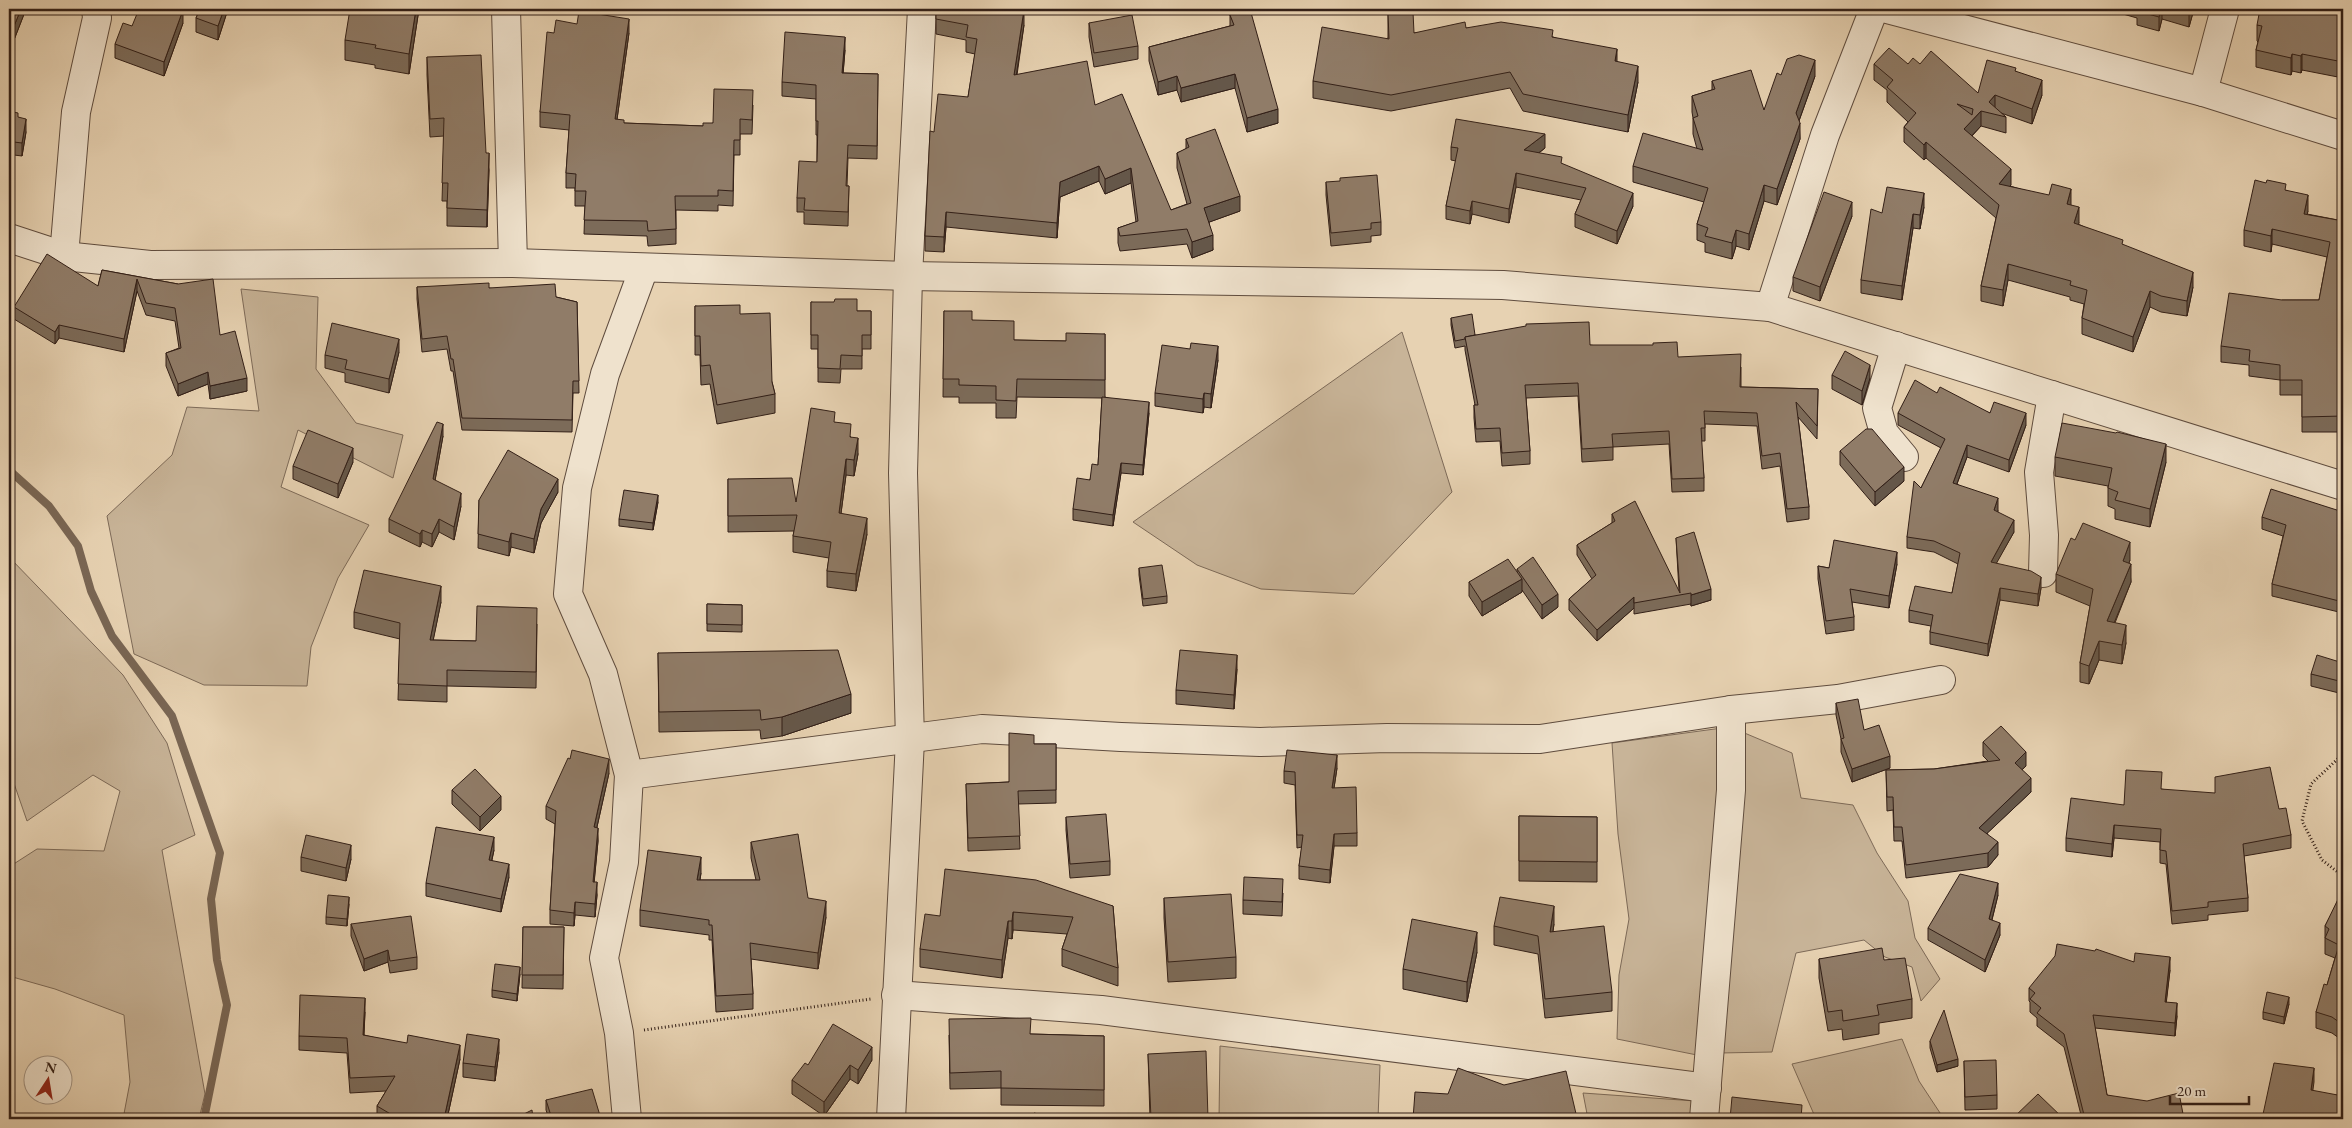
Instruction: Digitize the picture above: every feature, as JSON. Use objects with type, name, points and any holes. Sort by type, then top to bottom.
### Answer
[{"type":"street","points":[[64,256],[76,112],[96,18],[96,9]]},
{"type":"street","points":[[506,9],[513,263]]},
{"type":"street","points":[[891,1119],[910,740],[904,473],[908,276],[922,9]]},
{"type":"street","points":[[1770,307],[1825,135],[1874,9]]},
{"type":"street","points":[[1887,9],[2204,92],[2343,136]]},
{"type":"street","points":[[2204,92],[2225,9]]},
{"type":"street","points":[[9,238],[64,256],[150,265],[513,263],[908,276],[1502,285],[1770,307],[2343,486]]},
{"type":"street","points":[[627,1119],[619,1033],[604,958],[624,862],[629,775],[603,674],[568,594],[577,488],[605,374],[644,268]]},
{"type":"street","points":[[1896,346],[1877,408],[1884,433],[1904,457]]},
{"type":"street","points":[[2043,574],[2044,535],[2040,472],[2052,395]]},
{"type":"street","points":[[629,775],[910,740],[982,729],[1260,742],[1387,738],[1540,739],[1731,710],[1838,698],[1941,680]]},
{"type":"street","points":[[1704,1119],[1731,790],[1731,710]]},
{"type":"street","points":[[896,995],[1101,1010],[1707,1088]]},
{"type":"path","points":[[2343,754],[2311,784],[2302,821],[2322,860],[2343,876]]},
{"type":"path","points":[[619,1033],[896,995]]},
{"type":"shaded area","points":[[241,289],[318,297],[316,369],[356,423],[403,435],[393,478],[298,430],[281,487],[369,525],[338,578],[311,647],[307,686],[204,685],[134,654],[107,516],[172,455],[187,407],[259,411]]},
{"type":"shaded area","points":[[1402,332],[1452,492],[1354,594],[1261,589],[1197,565],[1133,522]]},
{"type":"shaded area","points":[[9,557],[123,675],[167,743],[195,835],[162,850],[205,1094],[199,1119],[123,1119],[130,1082],[124,1015],[55,989],[9,976],[9,867],[37,849],[104,851],[120,791],[93,775],[27,821],[9,769]]},
{"type":"shaded area","points":[[1722,728],[1702,1056],[1617,1039],[1619,975],[1629,919],[1618,834],[1612,743]]},
{"type":"shaded area","points":[[1735,729],[1792,753],[1801,798],[1853,805],[1877,853],[1908,901],[1915,938],[1940,979],[1921,1001],[1912,967],[1885,957],[1864,940],[1796,953],[1772,1052],[1720,1053]]},
{"type":"shaded area","points":[[1902,1039],[1919,1081],[1944,1119],[1816,1119],[1792,1064]]},
{"type":"shaded area","points":[[1220,1046],[1380,1065],[1378,1119],[1219,1119]]},
{"type":"shaded area","points":[[1583,1093],[1695,1101],[1694,1119],[1588,1119]]},
{"type":"building","points":[[9,9],[21,9],[12,31],[9,29]]},
{"type":"building","points":[[139,9],[183,10],[164,62],[115,44],[123,23],[132,26]]},
{"type":"building","points":[[200,9],[224,9],[218,26],[196,18]]},
{"type":"building","points":[[350,9],[416,9],[409,54],[375,48],[376,45],[345,40]]},
{"type":"building","points":[[936,9],[1024,10],[1014,75],[1087,61],[1095,105],[1122,94],[1171,210],[1191,203],[1177,153],[1189,147],[1186,139],[1215,129],[1240,196],[1204,208],[1213,235],[1192,242],[1187,229],[1120,236],[1118,228],[1138,221],[1131,168],[1105,179],[1099,166],[1060,182],[1057,223],[946,212],[944,237],[925,236],[930,131],[934,132],[938,94],[968,97],[977,39],[966,37],[968,25],[936,19]]},
{"type":"building","points":[[1250,9],[1278,109],[1247,118],[1235,74],[1181,88],[1177,76],[1158,82],[1149,47],[1234,25],[1230,15]]},
{"type":"building","points":[[2137,9],[2161,9],[2159,17],[2137,11]]},
{"type":"building","points":[[2174,9],[2191,9],[2189,13]]},
{"type":"building","points":[[2260,9],[2333,9],[2331,13],[2343,15],[2343,62],[2302,54],[2301,56],[2292,54],[2291,58],[2256,50],[2262,26],[2257,25]]},
{"type":"building","points":[[579,11],[629,19],[615,119],[624,120],[624,123],[703,126],[703,123],[713,123],[714,89],[753,90],[752,120],[740,119],[740,140],[734,140],[733,191],[718,190],[718,196],[675,196],[676,229],[648,231],[647,221],[584,220],[586,191],[575,191],[576,174],[566,173],[570,115],[540,112],[547,32],[554,33],[556,20],[577,24]]},
{"type":"building","points":[[1413,12],[1414,33],[1465,22],[1466,28],[1501,22],[1553,30],[1552,37],[1617,49],[1615,61],[1638,66],[1628,115],[1523,94],[1510,72],[1391,95],[1313,81],[1322,27],[1389,39],[1388,13]]},
{"type":"building","points":[[1132,15],[1138,46],[1094,53],[1089,23]]},
{"type":"building","points":[[785,32],[845,37],[842,73],[878,74],[877,146],[848,145],[846,186],[849,186],[848,212],[804,210],[805,198],[797,198],[799,161],[817,162],[818,121],[816,121],[816,85],[782,82]]},
{"type":"building","points":[[1889,48],[1908,64],[1913,58],[1920,64],[1931,51],[1978,93],[1987,60],[2016,68],[2015,71],[2042,80],[2032,109],[1995,95],[1989,102],[2006,117],[1981,111],[1964,129],[2011,169],[1999,184],[2049,195],[2052,184],[2071,189],[2067,204],[2079,207],[2074,223],[2123,240],[2122,244],[2193,272],[2187,301],[2161,296],[2150,291],[2133,337],[2082,318],[2087,290],[2070,285],[2071,281],[2008,264],[2003,290],[1981,286],[1999,205],[1926,142],[1924,145],[1904,127],[1916,113],[1887,87],[1893,80],[1874,64]],"holes":[[[1957,104],[1973,109],[1972,115]]]},
{"type":"building","points":[[481,55],[486,153],[489,153],[487,210],[447,208],[448,183],[442,183],[444,118],[430,119],[427,57]]},
{"type":"building","points":[[1799,55],[1815,60],[1796,113],[1800,123],[1777,189],[1764,185],[1749,234],[1736,230],[1732,243],[1705,236],[1708,228],[1697,224],[1708,188],[1633,166],[1643,133],[1703,150],[1693,118],[1698,116],[1692,96],[1715,89],[1712,81],[1751,70],[1764,110],[1777,73],[1781,75],[1787,59]]},
{"type":"building","points":[[9,111],[18,113],[18,117],[26,119],[22,143],[14,142],[9,172]]},
{"type":"building","points":[[1456,119],[1545,134],[1524,150],[1562,157],[1561,163],[1633,193],[1617,231],[1575,214],[1586,188],[1516,173],[1509,209],[1472,201],[1470,211],[1446,206],[1458,148],[1451,147]]},
{"type":"building","points":[[1377,175],[1381,222],[1371,223],[1371,229],[1331,233],[1326,182],[1340,181],[1340,178]]},
{"type":"building","points":[[2255,180],[2266,183],[2267,180],[2286,184],[2285,190],[2308,195],[2304,214],[2343,221],[2343,416],[2302,417],[2302,380],[2280,380],[2280,365],[2249,361],[2250,350],[2221,346],[2229,293],[2282,300],[2319,300],[2330,242],[2272,229],[2271,236],[2244,230]]},
{"type":"building","points":[[1887,187],[1924,193],[1920,215],[1913,214],[1902,286],[1861,280],[1871,209],[1882,213]]},
{"type":"building","points":[[1824,192],[1852,202],[1820,287],[1793,277]]},
{"type":"building","points":[[47,254],[98,286],[102,270],[178,284],[213,279],[220,335],[235,331],[247,378],[210,386],[208,372],[178,384],[166,353],[181,348],[175,308],[146,303],[137,279],[124,339],[59,325],[55,332],[14,307]]},
{"type":"building","points":[[489,283],[489,288],[555,284],[556,297],[577,302],[579,381],[573,381],[572,420],[462,418],[453,359],[451,359],[447,336],[422,339],[417,287]]},
{"type":"building","points":[[835,299],[857,299],[857,311],[871,311],[871,335],[862,335],[862,356],[841,355],[840,369],[818,368],[818,335],[811,335],[811,302],[834,302]]},
{"type":"building","points":[[740,305],[740,314],[770,313],[772,382],[775,394],[717,405],[710,365],[701,366],[700,336],[695,336],[695,306]]},
{"type":"building","points":[[944,311],[972,311],[972,320],[1014,321],[1014,340],[1066,341],[1066,333],[1105,334],[1105,380],[1017,379],[1016,401],[996,400],[996,386],[959,385],[959,379],[943,379]]},
{"type":"building","points":[[1472,314],[1475,335],[1455,341],[1451,318]]},
{"type":"building","points":[[1589,322],[1590,345],[1653,345],[1653,343],[1677,342],[1678,357],[1741,354],[1740,387],[1818,389],[1817,426],[1796,402],[1809,507],[1787,509],[1780,453],[1762,456],[1757,413],[1704,411],[1705,428],[1701,428],[1704,478],[1672,479],[1669,431],[1612,434],[1613,447],[1582,449],[1578,383],[1525,385],[1530,451],[1502,453],[1500,428],[1476,429],[1474,405],[1478,405],[1465,337],[1526,326],[1526,324]]},
{"type":"building","points":[[332,323],[399,339],[389,379],[345,369],[347,360],[325,355]]},
{"type":"building","points":[[1191,343],[1218,346],[1211,394],[1204,393],[1203,399],[1155,393],[1162,345],[1190,349]]},
{"type":"building","points":[[1845,351],[1870,365],[1862,391],[1832,375]]},
{"type":"building","points":[[1915,380],[1937,393],[1940,387],[1990,413],[1994,402],[2026,413],[2009,460],[1967,445],[1953,483],[1998,498],[1994,510],[2014,520],[1991,562],[2031,571],[2041,577],[2038,594],[2000,588],[1988,644],[1930,632],[1933,615],[1909,610],[1915,586],[1952,593],[1960,553],[1934,541],[1907,537],[1914,481],[1921,488],[1945,439],[1898,413]]},
{"type":"building","points":[[1102,397],[1149,402],[1143,465],[1121,463],[1113,515],[1073,509],[1077,478],[1090,480],[1092,464],[1098,465]]},
{"type":"building","points":[[811,408],[835,412],[834,422],[851,424],[850,437],[858,438],[854,460],[846,459],[839,513],[867,518],[856,574],[827,571],[831,542],[793,536],[797,515],[728,516],[728,479],[792,478],[796,502]]},
{"type":"building","points":[[437,422],[443,424],[433,479],[461,493],[454,527],[439,519],[432,534],[422,530],[420,534],[389,519]]},
{"type":"building","points":[[2062,423],[2117,432],[2166,444],[2150,509],[2115,500],[2118,492],[2108,488],[2112,468],[2055,457]]},
{"type":"building","points":[[1866,429],[1872,429],[1904,467],[1875,492],[1840,451]]},
{"type":"building","points":[[308,430],[353,448],[338,484],[293,466]]},
{"type":"building","points":[[508,450],[558,479],[541,509],[534,539],[511,533],[509,542],[478,534],[479,500]]},
{"type":"building","points":[[2271,489],[2343,512],[2343,602],[2272,584],[2286,525],[2262,517]]},
{"type":"building","points":[[624,490],[658,495],[653,523],[619,519]]},
{"type":"building","points":[[1635,501],[1680,593],[1676,538],[1694,532],[1711,589],[1691,595],[1691,593],[1634,603],[1634,597],[1597,630],[1569,599],[1596,575],[1577,545],[1615,521],[1612,514]]},
{"type":"building","points":[[2083,523],[2130,542],[2123,561],[2131,564],[2107,621],[2126,625],[2122,645],[2099,641],[2089,666],[2080,663],[2093,589],[2056,574],[2071,538],[2075,540]]},
{"type":"building","points":[[1834,540],[1897,552],[1889,596],[1850,589],[1854,617],[1826,621],[1818,566],[1829,568]]},
{"type":"building","points":[[1533,557],[1558,594],[1542,605],[1517,569]]},
{"type":"building","points":[[1508,559],[1522,579],[1482,602],[1469,582]]},
{"type":"building","points":[[1162,565],[1167,596],[1143,599],[1139,568]]},
{"type":"building","points":[[364,570],[441,586],[430,640],[476,641],[477,606],[537,608],[536,672],[447,670],[447,686],[398,684],[400,623],[354,612]]},
{"type":"building","points":[[707,604],[742,605],[742,625],[707,624]]},
{"type":"building","points":[[838,650],[851,694],[782,717],[761,720],[760,710],[659,712],[658,653]]},
{"type":"building","points":[[1180,650],[1237,655],[1234,695],[1176,690]]},
{"type":"building","points":[[2317,655],[2343,663],[2343,682],[2311,674]]},
{"type":"building","points":[[1858,699],[1864,730],[1879,725],[1890,756],[1852,769],[1841,739],[1844,738],[1836,703]]},
{"type":"building","points":[[2001,726],[2026,752],[2015,763],[2031,778],[1979,828],[1998,842],[1988,853],[1906,865],[1902,827],[1894,827],[1893,797],[1887,797],[1886,770],[1934,769],[2000,760],[1983,742]]},
{"type":"building","points":[[1009,733],[1034,735],[1034,744],[1056,744],[1056,790],[1018,791],[1020,836],[968,838],[966,784],[1009,782]]},
{"type":"building","points":[[572,750],[609,759],[594,827],[598,828],[593,882],[597,882],[595,904],[575,902],[574,913],[550,910],[556,811],[546,806],[568,758],[570,759]]},
{"type":"building","points":[[1287,750],[1337,755],[1332,788],[1356,787],[1357,833],[1334,834],[1330,870],[1299,866],[1303,835],[1297,835],[1295,772],[1284,771]]},
{"type":"building","points":[[2270,767],[2279,809],[2286,808],[2291,835],[2243,844],[2248,898],[2208,902],[2208,907],[2172,911],[2166,851],[2160,850],[2161,829],[2114,825],[2112,844],[2066,838],[2071,798],[2124,805],[2126,770],[2162,772],[2161,789],[2215,793],[2215,777]]},
{"type":"building","points":[[475,769],[501,796],[480,817],[452,790]]},
{"type":"building","points":[[1106,814],[1110,861],[1070,864],[1066,817]]},
{"type":"building","points":[[1519,816],[1597,817],[1597,862],[1519,861]]},
{"type":"building","points":[[436,827],[494,837],[489,860],[509,864],[501,899],[426,883]]},
{"type":"building","points":[[798,834],[808,898],[826,901],[818,953],[750,943],[753,994],[716,996],[712,925],[709,925],[709,920],[640,910],[648,850],[701,857],[697,880],[760,880],[751,842]]},
{"type":"building","points":[[306,835],[351,845],[346,868],[301,857]]},
{"type":"building","points":[[945,869],[1036,880],[1113,906],[1118,968],[1062,949],[1073,917],[1013,912],[1012,921],[1008,921],[1002,960],[920,949],[925,914],[940,916]]},
{"type":"building","points":[[1960,874],[1998,883],[1989,919],[2000,923],[1985,960],[1928,928]]},
{"type":"building","points":[[1244,877],[1283,879],[1282,902],[1243,900]]},
{"type":"building","points":[[2342,891],[2343,1025],[2332,1017],[2316,1012],[2324,984],[2327,985],[2339,945],[2325,938],[2329,929],[2325,926]]},
{"type":"building","points":[[1231,894],[1236,957],[1168,962],[1164,898]]},
{"type":"building","points":[[328,895],[349,897],[347,919],[326,917]]},
{"type":"building","points":[[1500,897],[1554,906],[1550,932],[1604,926],[1612,992],[1545,999],[1538,936],[1494,926]]},
{"type":"building","points":[[411,916],[417,957],[390,961],[388,950],[364,959],[351,924]]},
{"type":"building","points":[[1412,919],[1477,932],[1467,982],[1403,969]]},
{"type":"building","points":[[523,927],[564,927],[563,975],[522,975]]},
{"type":"building","points":[[2057,944],[2095,951],[2096,949],[2134,962],[2135,953],[2170,957],[2165,1002],[2177,1003],[2175,1023],[2093,1015],[2107,1095],[2147,1101],[2179,1093],[2184,1119],[2085,1119],[2064,1034],[2037,1013],[2041,1008],[2030,999],[2035,993],[2029,988],[2055,956]]},
{"type":"building","points":[[1882,948],[1884,960],[1905,958],[1912,999],[1877,1005],[1879,1015],[1843,1021],[1842,1010],[1828,1012],[1819,959]]},
{"type":"building","points":[[495,964],[520,967],[517,994],[492,990]]},
{"type":"building","points":[[2267,992],[2289,997],[2284,1017],[2263,1012]]},
{"type":"building","points":[[300,995],[365,998],[363,1035],[407,1043],[408,1035],[460,1045],[444,1119],[399,1119],[377,1106],[395,1076],[350,1078],[347,1038],[299,1036]]},
{"type":"building","points":[[1944,1010],[1958,1059],[1937,1065],[1930,1041]]},
{"type":"building","points":[[1031,1018],[1030,1034],[1104,1036],[1104,1090],[1001,1088],[1001,1071],[950,1073],[949,1019]]},
{"type":"building","points":[[833,1024],[872,1047],[858,1070],[850,1065],[824,1102],[792,1080],[805,1063],[808,1065]]},
{"type":"building","points":[[467,1034],[499,1039],[495,1067],[463,1063]]},
{"type":"building","points":[[1206,1051],[1208,1119],[1151,1118],[1148,1054]]},
{"type":"building","points":[[1996,1060],[1997,1095],[1965,1097],[1964,1061]]},
{"type":"building","points":[[2274,1063],[2314,1068],[2311,1090],[2343,1096],[2343,1119],[2262,1119]]},
{"type":"building","points":[[1458,1068],[1504,1085],[1566,1071],[1577,1118],[1413,1119],[1415,1092],[1448,1094]]},
{"type":"building","points":[[592,1089],[601,1119],[552,1119],[546,1100]]},
{"type":"building","points":[[2038,1094],[2064,1119],[2012,1119]]},
{"type":"building","points":[[1732,1097],[1802,1105],[1801,1119],[1730,1119]]},
{"type":"building","points":[[532,1110],[533,1119],[514,1119]]},
{"type":"building","points":[[1034,1113],[1060,1119],[1034,1119]]},
{"type":"waterway","points":[[9,470],[49,506],[78,546],[91,591],[112,636],[172,716],[220,853],[211,899],[217,960],[227,1005],[204,1119]]}]
